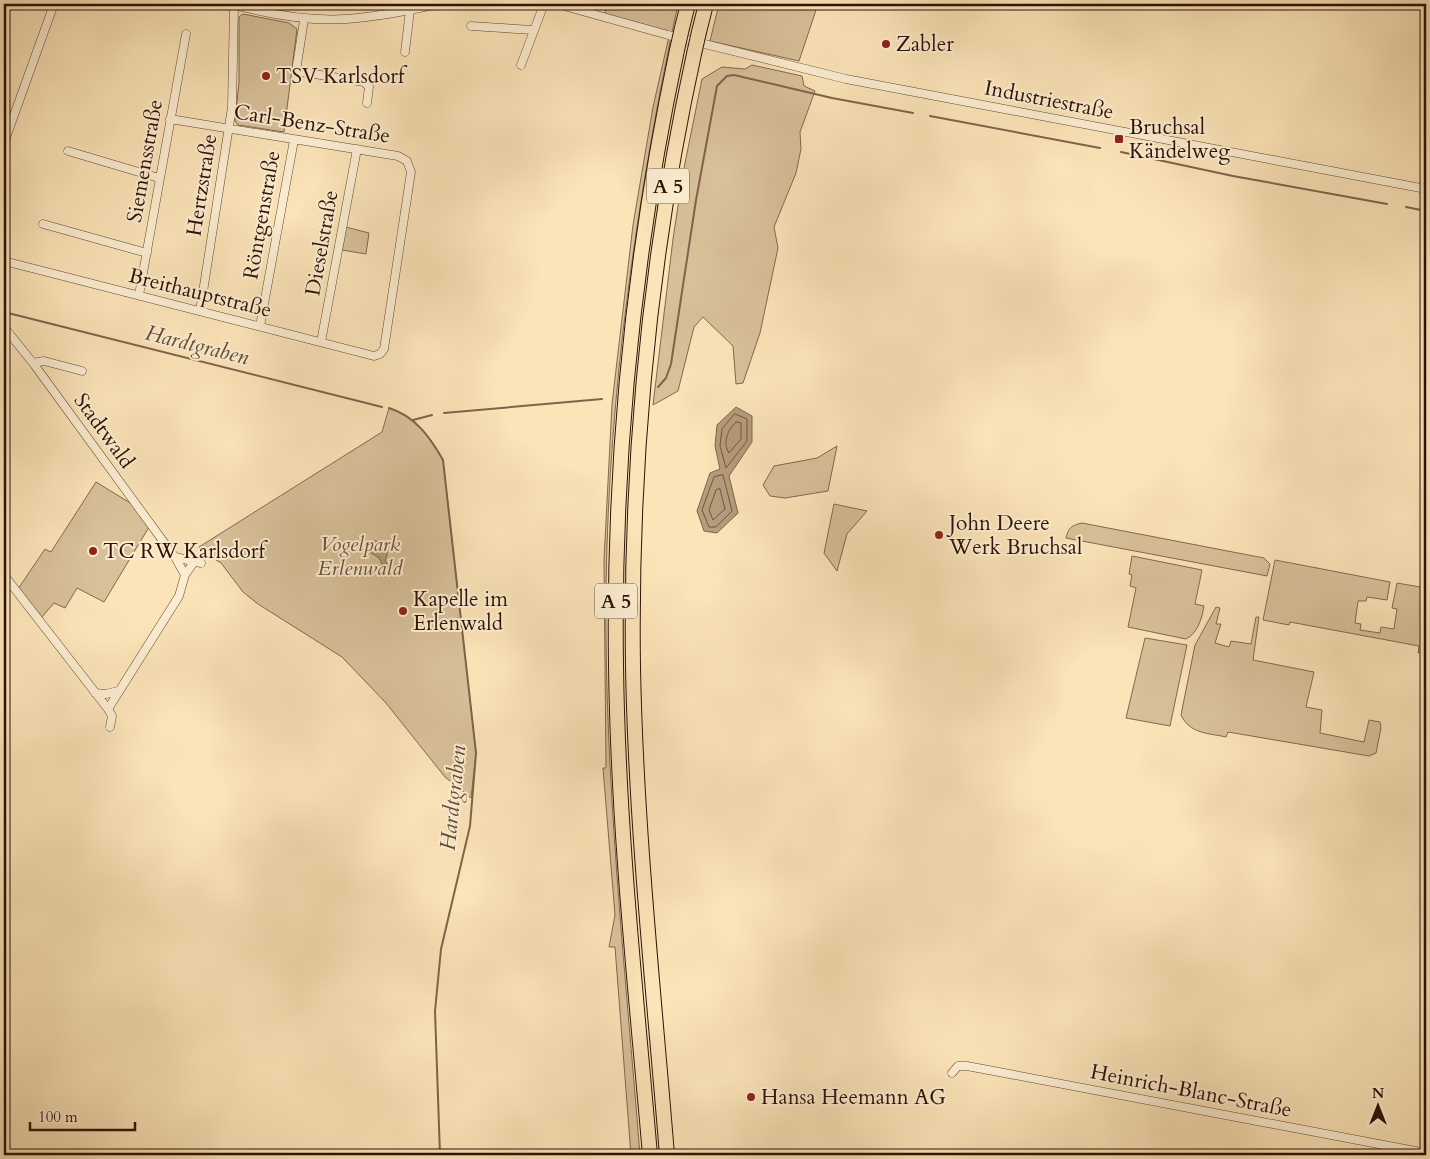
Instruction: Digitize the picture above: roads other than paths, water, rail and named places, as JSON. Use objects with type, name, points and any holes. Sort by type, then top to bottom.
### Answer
[{"type":"highway","name":"A 5","points":[[650,1155],[620,785],[616,664],[616,559],[622,438],[635,304],[651,190],[677,50],[688,4]]},
{"type":"highway","name":"A 5","points":[[667,1155],[637,786],[633,664],[634,559],[639,438],[658,253],[679,122],[706,4]]},
{"type":"street","points":[[4,143],[54,4]]},
{"type":"street","points":[[232,4],[304,20],[351,20],[438,4]]},
{"type":"street","name":"Hertzstraße","points":[[200,311],[234,92],[232,4]]},
{"type":"street","points":[[521,65],[544,4]]},
{"type":"street","name":"Industriestraße","points":[[557,4],[668,35],[905,91],[1426,189]]},
{"type":"street","points":[[405,52],[410,10]]},
{"type":"street","points":[[304,20],[296,71],[364,82],[369,87],[367,103]]},
{"type":"street","points":[[471,26],[533,30]]},
{"type":"street","name":"Siemensstraße","points":[[139,295],[186,34]]},
{"type":"street","name":"Carl-Benz-Straße","points":[[170,119],[398,156],[408,161],[411,172],[384,349]]},
{"type":"street","name":"Röntgenstraße","points":[[260,326],[294,140]]},
{"type":"street","name":"Dieselstraße","points":[[321,342],[357,150]]},
{"type":"street","points":[[68,151],[159,178]]},
{"type":"street","points":[[43,224],[146,253]]},
{"type":"street","name":"Breithauptstraße","points":[[4,261],[374,356],[380,354],[384,349]]},
{"type":"street","name":"Stadtwald","points":[[4,327],[33,363],[175,557],[184,575]]},
{"type":"street","points":[[33,363],[44,361],[82,371]]},
{"type":"street","points":[[108,709],[179,596],[184,575],[197,562],[175,557]]},
{"type":"street","points":[[4,575],[108,709],[112,716],[110,727]]},
{"type":"street","points":[[95,693],[108,694],[118,691]]},
{"type":"street","name":"Heinrich-Blanc-Straße","points":[[952,1073],[958,1066],[968,1066],[1426,1153]]},
{"type":"water","points":[[736,407],[752,416],[752,442],[729,476],[738,513],[717,533],[704,531],[697,511],[710,473],[720,469],[715,446],[717,425]]},
{"type":"water","points":[[373,541],[380,542],[387,550],[385,560],[388,566],[394,569],[392,573],[387,574],[379,558],[370,552]]},
{"type":"waterway","points":[[658,387],[666,378],[671,364],[696,200],[717,86],[727,76],[734,75],[832,98],[913,113]]},
{"type":"waterway","points":[[930,116],[1100,148]]},
{"type":"waterway","points":[[1121,152],[1233,176],[1387,204]]},
{"type":"waterway","points":[[1406,207],[1426,211]]},
{"type":"waterway","name":"Hardtgraben","points":[[4,312],[382,407]]},
{"type":"waterway","points":[[444,413],[602,399]]},
{"type":"waterway","name":"Hardtgraben","points":[[389,408],[407,416],[421,428],[443,460],[476,753],[470,826],[441,949],[435,1011],[440,1155]]},
{"type":"waterway","points":[[413,420],[432,415]]},
{"type":"place","name":"Zabler","points":[[886,44]]},
{"type":"place","name":"TSV Karlsdorf","points":[[266,76]]},
{"type":"place","name":"Bruchsal Kändelweg","points":[[1119,139]]},
{"type":"place","name":"John Deere Werk Bruchsal","points":[[939,535]]},
{"type":"place","name":"TC RW Karlsdorf","points":[[93,551]]},
{"type":"place","name":"Kapelle im Erlenwald","points":[[403,611]]},
{"type":"place","name":"Hansa Heemann AG","points":[[751,1097]]},
{"type":"park label","name":"Vogelpark Erlenwald","points":[[360,556]]}]
